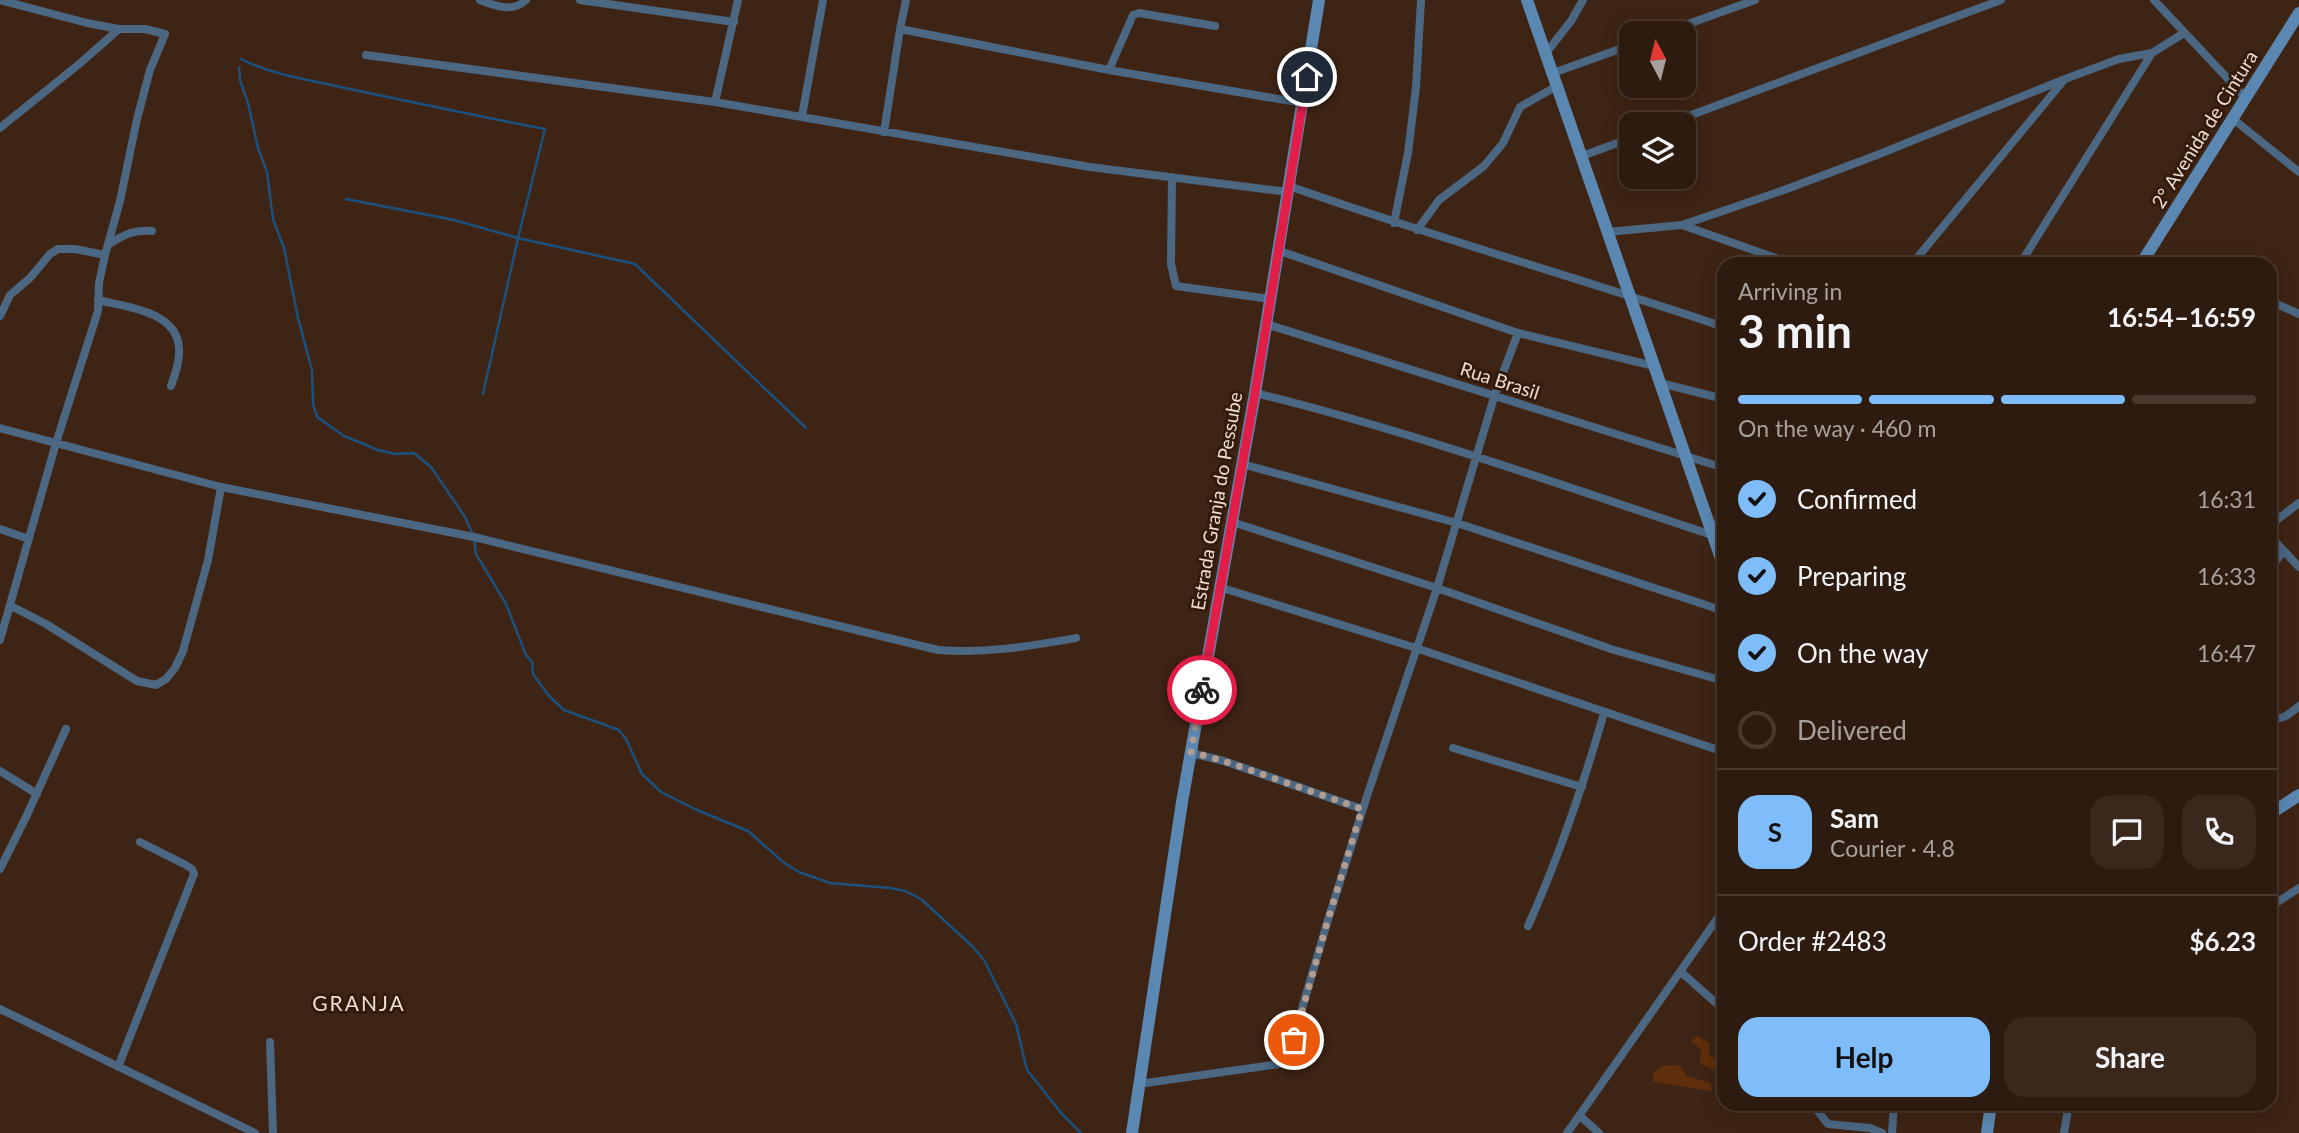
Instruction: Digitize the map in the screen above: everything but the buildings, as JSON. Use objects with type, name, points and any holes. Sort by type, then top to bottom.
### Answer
[{"type":"main road","name":"Estrada Granja do Pessube","points":[[1134,1133],[1139,1084],[1191,752],[1255,393],[1319,0]]},
{"type":"main road","points":[[1527,0],[1717,548]]},
{"type":"main road","name":"2° Avenida de Cintura","points":[[2149,257],[2299,13]]},
{"type":"main road","points":[[2277,809],[2299,795]]},
{"type":"main road","points":[[1987,1133],[1990,1111]]},
{"type":"street","points":[[0,0],[87,23],[119,29],[155,30],[164,32],[165,36],[150,70],[105,255],[96,318],[0,640]]},
{"type":"street","points":[[480,0],[500,7],[515,7],[526,0]]},
{"type":"street","points":[[580,0],[734,22]]},
{"type":"street","points":[[715,102],[738,0]]},
{"type":"street","points":[[802,116],[823,0]]},
{"type":"street","points":[[884,132],[906,0]]},
{"type":"street","points":[[1394,223],[1408,153],[1416,87],[1421,0]]},
{"type":"street","points":[[1546,53],[1571,21],[1583,0]]},
{"type":"street","points":[[1696,21],[1755,0]]},
{"type":"street","points":[[1696,113],[2001,0]]},
{"type":"street","points":[[2154,0],[2245,97]]},
{"type":"street","points":[[1109,70],[1133,15],[1139,13],[1215,26]]},
{"type":"street","points":[[0,128],[119,29]]},
{"type":"street","points":[[900,29],[1109,70],[1302,103]]},
{"type":"street","points":[[1608,232],[1682,225],[1877,155],[2119,59],[2151,53],[2183,33]]},
{"type":"street","points":[[1553,73],[1619,49]]},
{"type":"street","points":[[2024,257],[2151,53]]},
{"type":"street","points":[[366,55],[715,102],[1090,167],[1289,189],[1717,325]]},
{"type":"street","points":[[1918,257],[2065,79]]},
{"type":"street","points":[[1417,230],[1439,200],[1484,166],[1503,143],[1520,107],[1557,86]]},
{"type":"street","points":[[2233,119],[2299,171]]},
{"type":"street","points":[[1581,156],[1619,142]]},
{"type":"street","points":[[1172,177],[1171,264],[1176,286],[1270,299]]},
{"type":"street","points":[[1682,225],[1773,257]]},
{"type":"street","points":[[108,245],[136,230],[152,231]]},
{"type":"street","points":[[0,316],[9,295],[58,249],[75,248],[105,255]]},
{"type":"street","points":[[1277,250],[1518,333],[1654,366]]},
{"type":"street","points":[[98,300],[144,312],[166,321],[174,329],[179,357],[172,386]]},
{"type":"street","points":[[2277,304],[2299,314]]},
{"type":"street","name":"Rua Brasil","points":[[1266,324],[1717,466]]},
{"type":"street","points":[[1139,1084],[1285,1060],[1294,1040],[1362,809],[1437,588],[1495,394],[1518,333]]},
{"type":"street","points":[[1660,383],[1717,397]]},
{"type":"street","points":[[1255,393],[1318,409],[1477,458],[1712,534]]},
{"type":"street","points":[[0,428],[221,487],[474,537],[938,650],[1000,650],[1076,638]]},
{"type":"street","points":[[1242,464],[1457,523],[1717,609]]},
{"type":"street","points":[[10,607],[39,621],[136,681],[156,685],[166,679],[175,668],[183,651],[208,560],[221,487]]},
{"type":"street","points":[[2277,520],[2299,503]]},
{"type":"street","points":[[1232,522],[1437,588],[1614,650],[1717,679]]},
{"type":"street","points":[[0,529],[29,539]]},
{"type":"street","points":[[2277,544],[2299,566]]},
{"type":"street","points":[[2277,560],[2284,551]]},
{"type":"street","points":[[1219,587],[1416,648],[1717,750]]},
{"type":"street","points":[[2277,719],[2284,718],[2299,706]]},
{"type":"street","points":[[1528,926],[1552,873],[1604,713]]},
{"type":"street","points":[[0,869],[66,729]]},
{"type":"street","points":[[1453,748],[1582,787]]},
{"type":"street","points":[[1191,752],[1362,809]]},
{"type":"street","points":[[0,771],[37,793]]},
{"type":"street","points":[[118,1067],[194,874],[186,865],[140,842]]},
{"type":"street","points":[[2277,902],[2299,888]]},
{"type":"street","points":[[1567,1133],[1717,919]]},
{"type":"street","points":[[1681,972],[1717,1004]]},
{"type":"street","points":[[0,1009],[255,1133]]},
{"type":"street","points":[[270,1042],[273,1133]]},
{"type":"street","points":[[1818,1111],[1828,1124],[1870,1128],[1882,1133]]},
{"type":"street","points":[[1892,1133],[1894,1111]]},
{"type":"street","points":[[2064,1133],[2067,1111]]},
{"type":"street","points":[[1580,1116],[1599,1133]]},
{"type":"shaded area","points":[[1697,1036],[1709,1043],[1709,1054],[1717,1060],[1717,1072],[1700,1063],[1701,1049],[1691,1041]]},
{"type":"shaded area","points":[[1679,1065],[1687,1076],[1711,1083],[1712,1091],[1653,1082],[1653,1074],[1661,1066]]},
{"type":"waterway","points":[[241,59],[292,76],[545,129],[483,394]]},
{"type":"waterway","points":[[239,67],[258,148],[267,172],[273,219],[284,248],[312,370],[313,403],[317,417],[344,436],[378,450],[395,454],[414,453],[431,467],[465,517],[474,537],[476,554],[506,604],[526,655],[532,662],[533,674],[549,696],[564,710],[619,730],[642,774],[661,792],[748,831],[783,862],[799,872],[830,883],[905,891],[921,899],[973,947],[984,960],[1016,1024],[1027,1070],[1081,1133]]},
{"type":"waterway","points":[[346,199],[454,220],[518,238],[635,264],[806,428]]},
{"type":"way so far","points":[[1202,690],[1191,752],[1362,809],[1294,1040]]},
{"type":"district","name":"GRANJA","points":[[359,1002]]},
{"type":"route","points":[[1202,690],[1307,77]]}]
